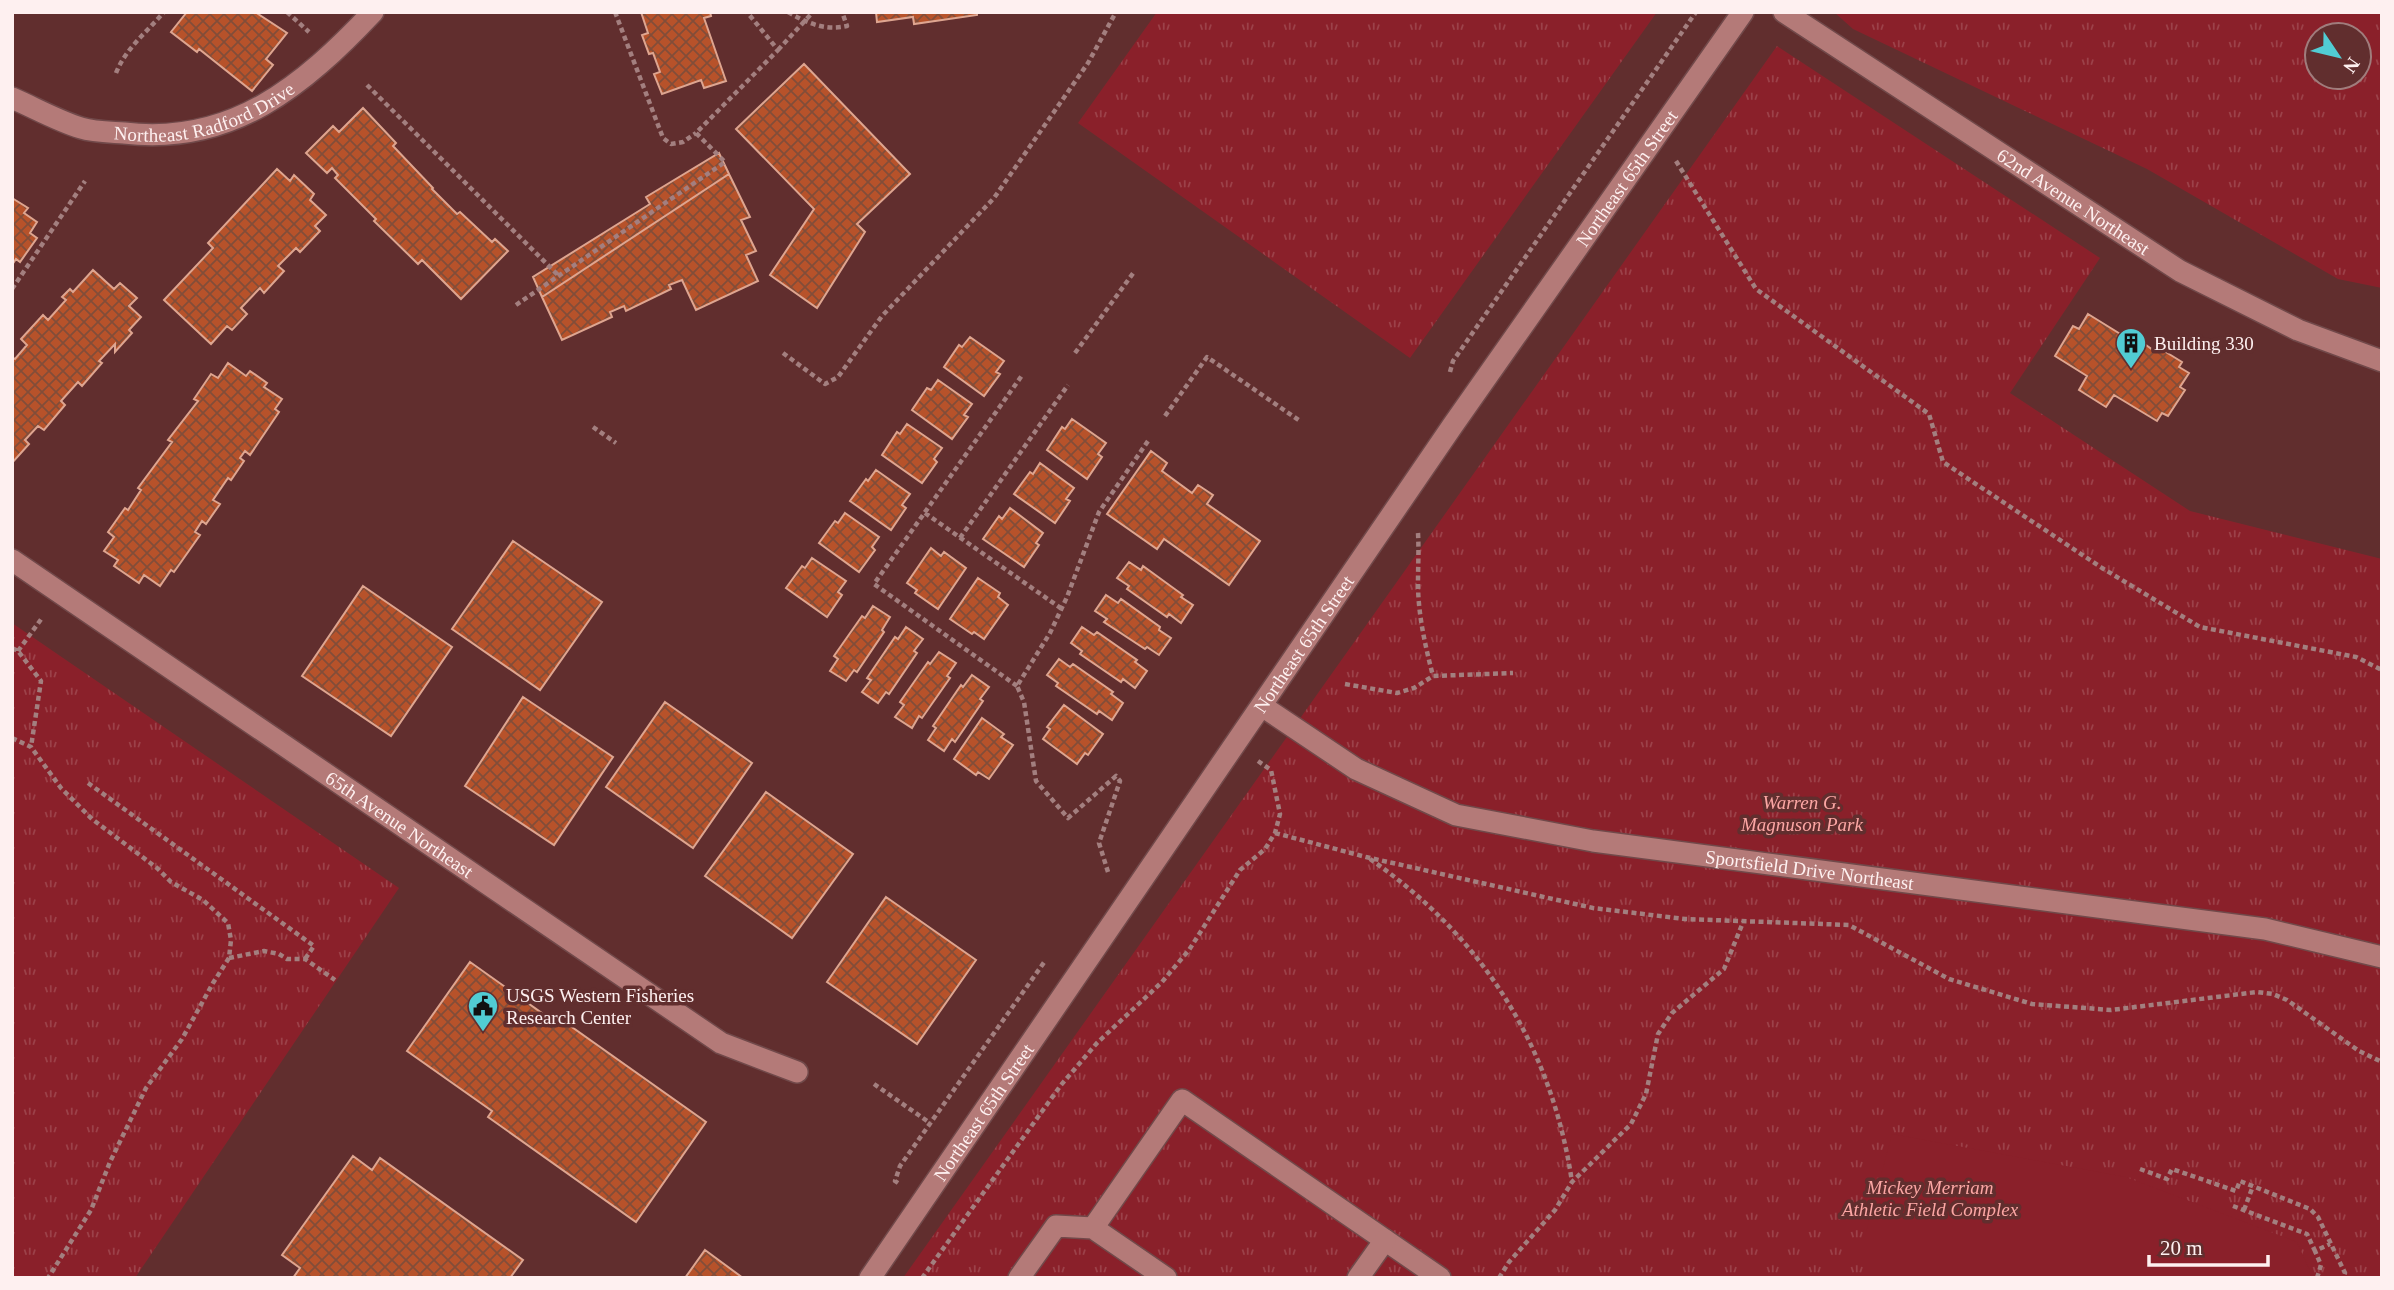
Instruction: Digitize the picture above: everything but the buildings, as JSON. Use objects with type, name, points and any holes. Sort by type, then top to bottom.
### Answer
[{"type":"street","name":"Northeast Radford Drive","points":[[12,98],[82,128],[146,136],[203,131],[266,106],[333,55],[373,12]]},
{"type":"street","name":"Northeast 65th Street","points":[[870,1278],[1453,425],[1744,12]]},
{"type":"street","name":"62nd Avenue Northeast","points":[[1784,12],[2180,271],[2298,330],[2382,361]]},
{"type":"street","name":"65th Avenue Northeast","points":[[12,560],[721,1043],[797,1072]]},
{"type":"street","name":"Sportsfield Drive Northeast","points":[[1262,706],[1356,769],[1456,815],[1593,841],[2266,929],[2382,957]]},
{"type":"street","points":[[1093,1228],[1182,1100],[1440,1278]]},
{"type":"street","points":[[1019,1278],[1056,1226],[1093,1228],[1166,1278]]},
{"type":"street","points":[[1358,1278],[1385,1240]]},
{"type":"path","points":[[117,73],[122,58],[132,45],[164,12]]},
{"type":"path","points":[[287,12],[311,35]]},
{"type":"path","points":[[615,12],[663,138],[671,144],[683,142],[696,133],[813,12]]},
{"type":"path","points":[[747,12],[778,50]]},
{"type":"path","points":[[788,12],[805,22],[836,29],[847,26],[842,12]]},
{"type":"path","points":[[783,353],[825,384],[838,377],[882,316],[994,198],[1088,63],[1116,12]]},
{"type":"path","points":[[1448,380],[1453,361],[1696,12]]},
{"type":"path","points":[[367,85],[559,276]]},
{"type":"path","points":[[516,305],[725,162],[696,133]]},
{"type":"path","points":[[1676,161],[1756,289],[1929,414],[1943,461],[2102,568],[2200,627],[2356,657],[2382,670]]},
{"type":"path","points":[[12,289],[85,181]]},
{"type":"path","points":[[1075,353],[1134,272]]},
{"type":"path","points":[[1165,416],[1207,357],[1300,421]]},
{"type":"path","points":[[1023,374],[874,584],[1017,686],[1024,702],[1036,781],[1069,818],[1116,776],[1120,781],[1100,843],[1108,872]]},
{"type":"path","points":[[960,538],[1069,385]]},
{"type":"path","points":[[593,427],[616,443]]},
{"type":"path","points":[[1017,686],[1062,609],[1099,512],[1147,442]]},
{"type":"path","points":[[925,513],[1062,609]]},
{"type":"path","points":[[1418,532],[1418,584],[1423,639],[1433,676]]},
{"type":"path","points":[[32,747],[41,681],[15,649],[42,617]]},
{"type":"path","points":[[1345,684],[1397,693],[1414,688],[1433,676],[1513,673]]},
{"type":"path","points":[[12,738],[32,747],[61,788],[92,819],[171,882],[203,900],[228,923],[230,940],[229,958],[212,983],[182,1040],[146,1088],[110,1162],[91,1210],[48,1278]]},
{"type":"path","points":[[922,1278],[1061,1085],[1097,1043],[1162,982],[1189,950],[1240,870],[1265,849],[1275,833],[1280,814],[1270,769]]},
{"type":"path","points":[[88,783],[314,946],[305,959]]},
{"type":"path","points":[[1275,833],[1366,857],[1593,908],[1685,919],[1849,925],[1950,979],[2032,1004],[2111,1010],[2257,992],[2273,994],[2287,1000],[2359,1051],[2382,1062]]},
{"type":"path","points":[[1366,857],[1397,877],[1436,911],[1477,956],[1501,989],[1546,1075],[1568,1152],[1572,1182]]},
{"type":"path","points":[[1499,1278],[1509,1262],[1555,1210],[1572,1182],[1631,1124],[1646,1094],[1658,1034],[1672,1013],[1724,968],[1744,920]]},
{"type":"path","points":[[229,958],[264,951],[287,959],[305,959],[335,980]]},
{"type":"path","points":[[874,1084],[930,1123]]},
{"type":"path","points":[[2140,1169],[2167,1179],[2172,1168],[2236,1191],[2240,1181],[2310,1209],[2318,1217],[2345,1273],[2343,1278]]},
{"type":"path","points":[[2244,1210],[2253,1186]]},
{"type":"path","points":[[2233,1206],[2306,1234],[2321,1265],[2317,1278]]},
{"type":"path","points":[[2315,1251],[2330,1244]]},
{"type":"green space","points":[[1157,12],[1657,12],[1410,358],[1078,123]]},
{"type":"green space","points":[[1834,12],[2382,12],[2382,288],[2338,279],[2147,169],[1853,29]]},
{"type":"green space","name":"Warren G. Magnuson Park","points":[[1777,46],[2100,258],[2010,393],[2190,511],[2382,559],[2382,1278],[903,1278]]},
{"type":"green space","points":[[12,623],[399,888],[135,1278],[12,1278]]},
{"type":"green space","name":"Mickey Merriam Athletic Field Complex","points":[[1892,1134],[2126,1177],[2297,1242],[2310,1271],[2308,1278],[1866,1278],[1866,1232]]},
{"type":"place","name":"Building 330","points":[[2131,370]]},
{"type":"place","name":"USGS Western Fisheries Research Center","points":[[483,1033]]}]
